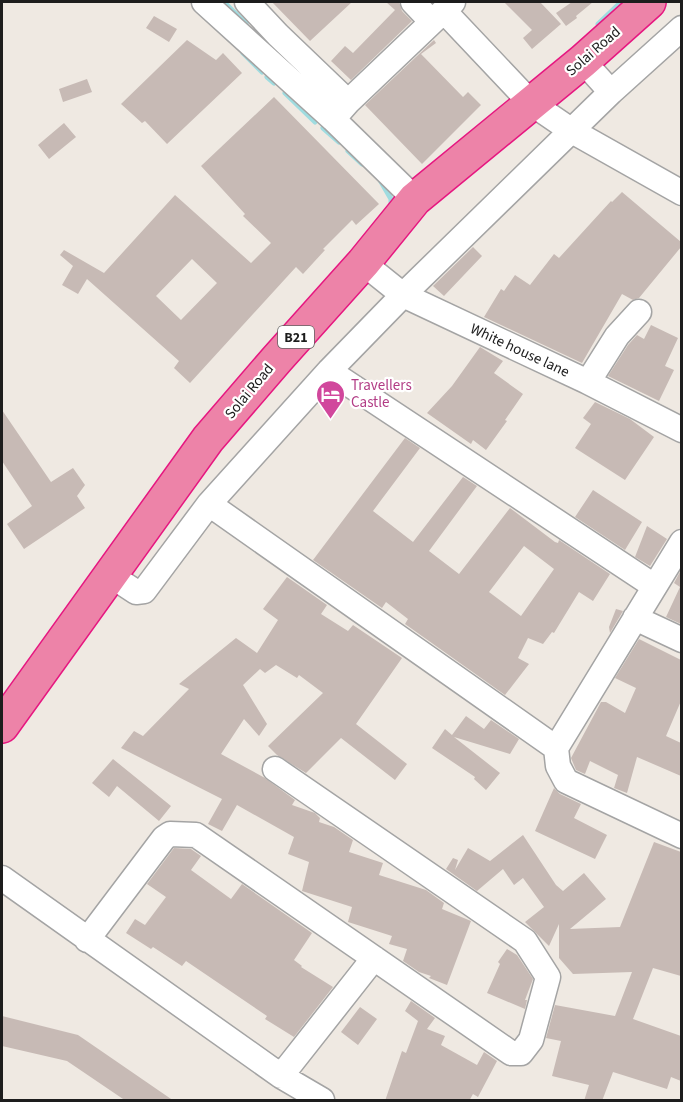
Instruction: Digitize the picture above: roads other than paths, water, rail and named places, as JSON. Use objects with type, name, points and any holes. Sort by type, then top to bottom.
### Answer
[{"type":"highway","name":"Solai Road","points":[[2,726],[208,439],[363,263],[415,199],[583,61],[649,2]]},
{"type":"street","points":[[204,2],[340,111]]},
{"type":"street","points":[[247,2],[278,35],[415,199]]},
{"type":"street","points":[[413,2],[443,12],[531,103],[572,131],[681,193]]},
{"type":"street","points":[[340,111],[443,12]]},
{"type":"street","points":[[110,574],[136,592],[144,591],[209,504],[329,371],[403,295],[611,92],[681,28]]},
{"type":"street","points":[[583,61],[611,92]]},
{"type":"street","name":"White house lane","points":[[363,263],[403,295],[588,382],[681,430]]},
{"type":"street","points":[[588,382],[617,336],[639,312]]},
{"type":"street","points":[[329,371],[654,586]]},
{"type":"street","points":[[209,504],[556,748]]},
{"type":"street","points":[[681,542],[556,748],[558,766],[566,781],[681,836]]},
{"type":"street","points":[[635,618],[681,640]]},
{"type":"street","points":[[87,940],[164,838],[170,834],[196,835],[511,1053],[521,1053],[531,1040],[548,977],[525,941],[275,769]]},
{"type":"street","points":[[2,878],[281,1076],[322,1101]]},
{"type":"street","points":[[281,1076],[374,958]]},
{"type":"waterway","points":[[224,2],[246,24]]},
{"type":"waterway","points":[[598,24],[621,2]]},
{"type":"waterway","points":[[243,53],[262,72]]},
{"type":"waterway","points":[[267,77],[274,83]]},
{"type":"waterway","points":[[285,93],[315,122]]},
{"type":"waterway","points":[[323,128],[339,142]]},
{"type":"waterway","points":[[348,151],[362,164]]},
{"type":"waterway","points":[[380,180],[391,199],[391,210]]},
{"type":"place","name":"Travellers Castle","points":[[330,420]]}]
